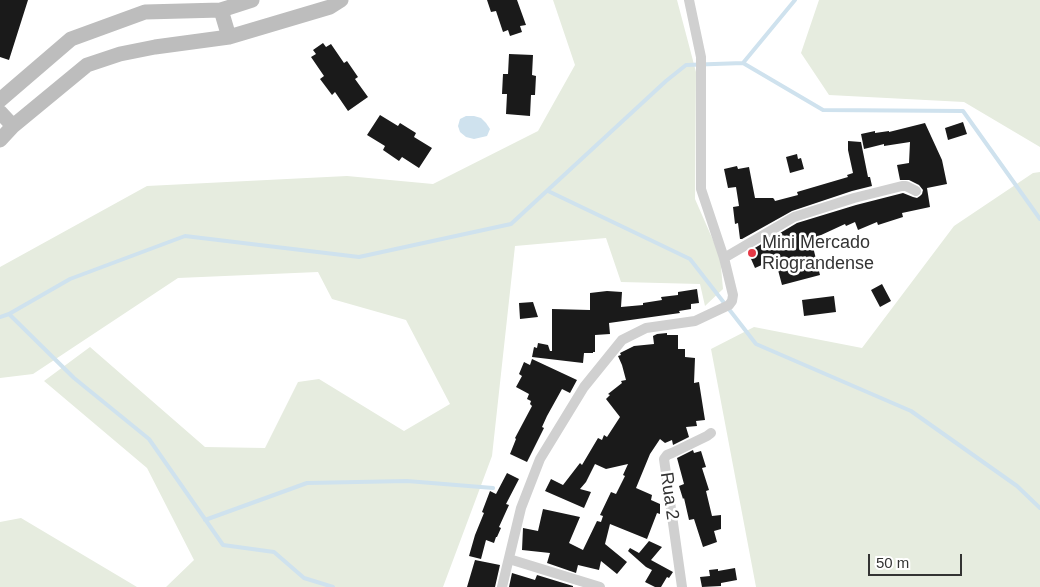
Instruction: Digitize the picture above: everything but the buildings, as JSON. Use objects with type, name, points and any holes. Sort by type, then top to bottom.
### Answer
[{"type":"street","points":[[0,100],[71,39],[145,12],[221,10],[252,0]]},
{"type":"street","points":[[0,140],[13,126],[87,65],[120,54],[155,47],[229,37],[330,7],[341,0]]},
{"type":"street","points":[[502,587],[521,508],[540,460],[584,387],[622,340],[646,328],[695,321],[728,305],[734,295],[701,189],[701,57],[689,0]]},
{"type":"street","points":[[221,10],[229,37]]},
{"type":"street","points":[[0,112],[13,126]]},
{"type":"street","points":[[724,258],[794,217],[854,198],[902,186],[906,186],[916,192]]},
{"type":"street","name":"Rua 2","points":[[682,587],[664,459],[667,455],[711,433]]},
{"type":"street","points":[[509,559],[600,587]]},
{"type":"shaded area","points":[[553,0],[677,0],[696,72],[695,199],[720,256],[723,289],[705,306],[700,284],[621,282],[606,238],[515,246],[492,456],[443,587],[166,587],[194,560],[147,468],[44,381],[90,347],[205,447],[265,448],[298,382],[319,379],[404,431],[450,404],[406,320],[332,299],[318,272],[178,278],[33,374],[0,378],[0,267],[147,186],[347,176],[433,184],[538,131],[575,65]]},
{"type":"shaded area","points":[[819,0],[1040,0],[1040,147],[964,102],[829,95],[801,53]]},
{"type":"shaded area","points":[[1040,172],[1040,587],[756,587],[711,349],[754,327],[862,348],[954,226],[1033,173]]},
{"type":"shaded area","points":[[21,518],[137,587],[0,587],[0,522]]},
{"type":"water","points":[[466,116],[481,118],[490,129],[487,136],[474,139],[466,137],[460,132],[458,126],[460,119]]},
{"type":"waterway","points":[[743,63],[795,0]]},
{"type":"waterway","points":[[0,317],[9,314],[70,279],[185,236],[359,257],[511,224],[666,81],[686,65],[743,63],[823,110],[963,111],[1040,219]]},
{"type":"waterway","points":[[548,191],[690,259],[756,344],[911,411],[1017,486],[1040,508]]},
{"type":"waterway","points":[[9,314],[74,378],[149,439],[223,545],[274,552],[304,578],[333,587]]},
{"type":"waterway","points":[[205,520],[307,483],[407,481],[493,488]]},
{"type":"place","name":"Mini Mercado Riograndense","points":[[752,253]]}]
